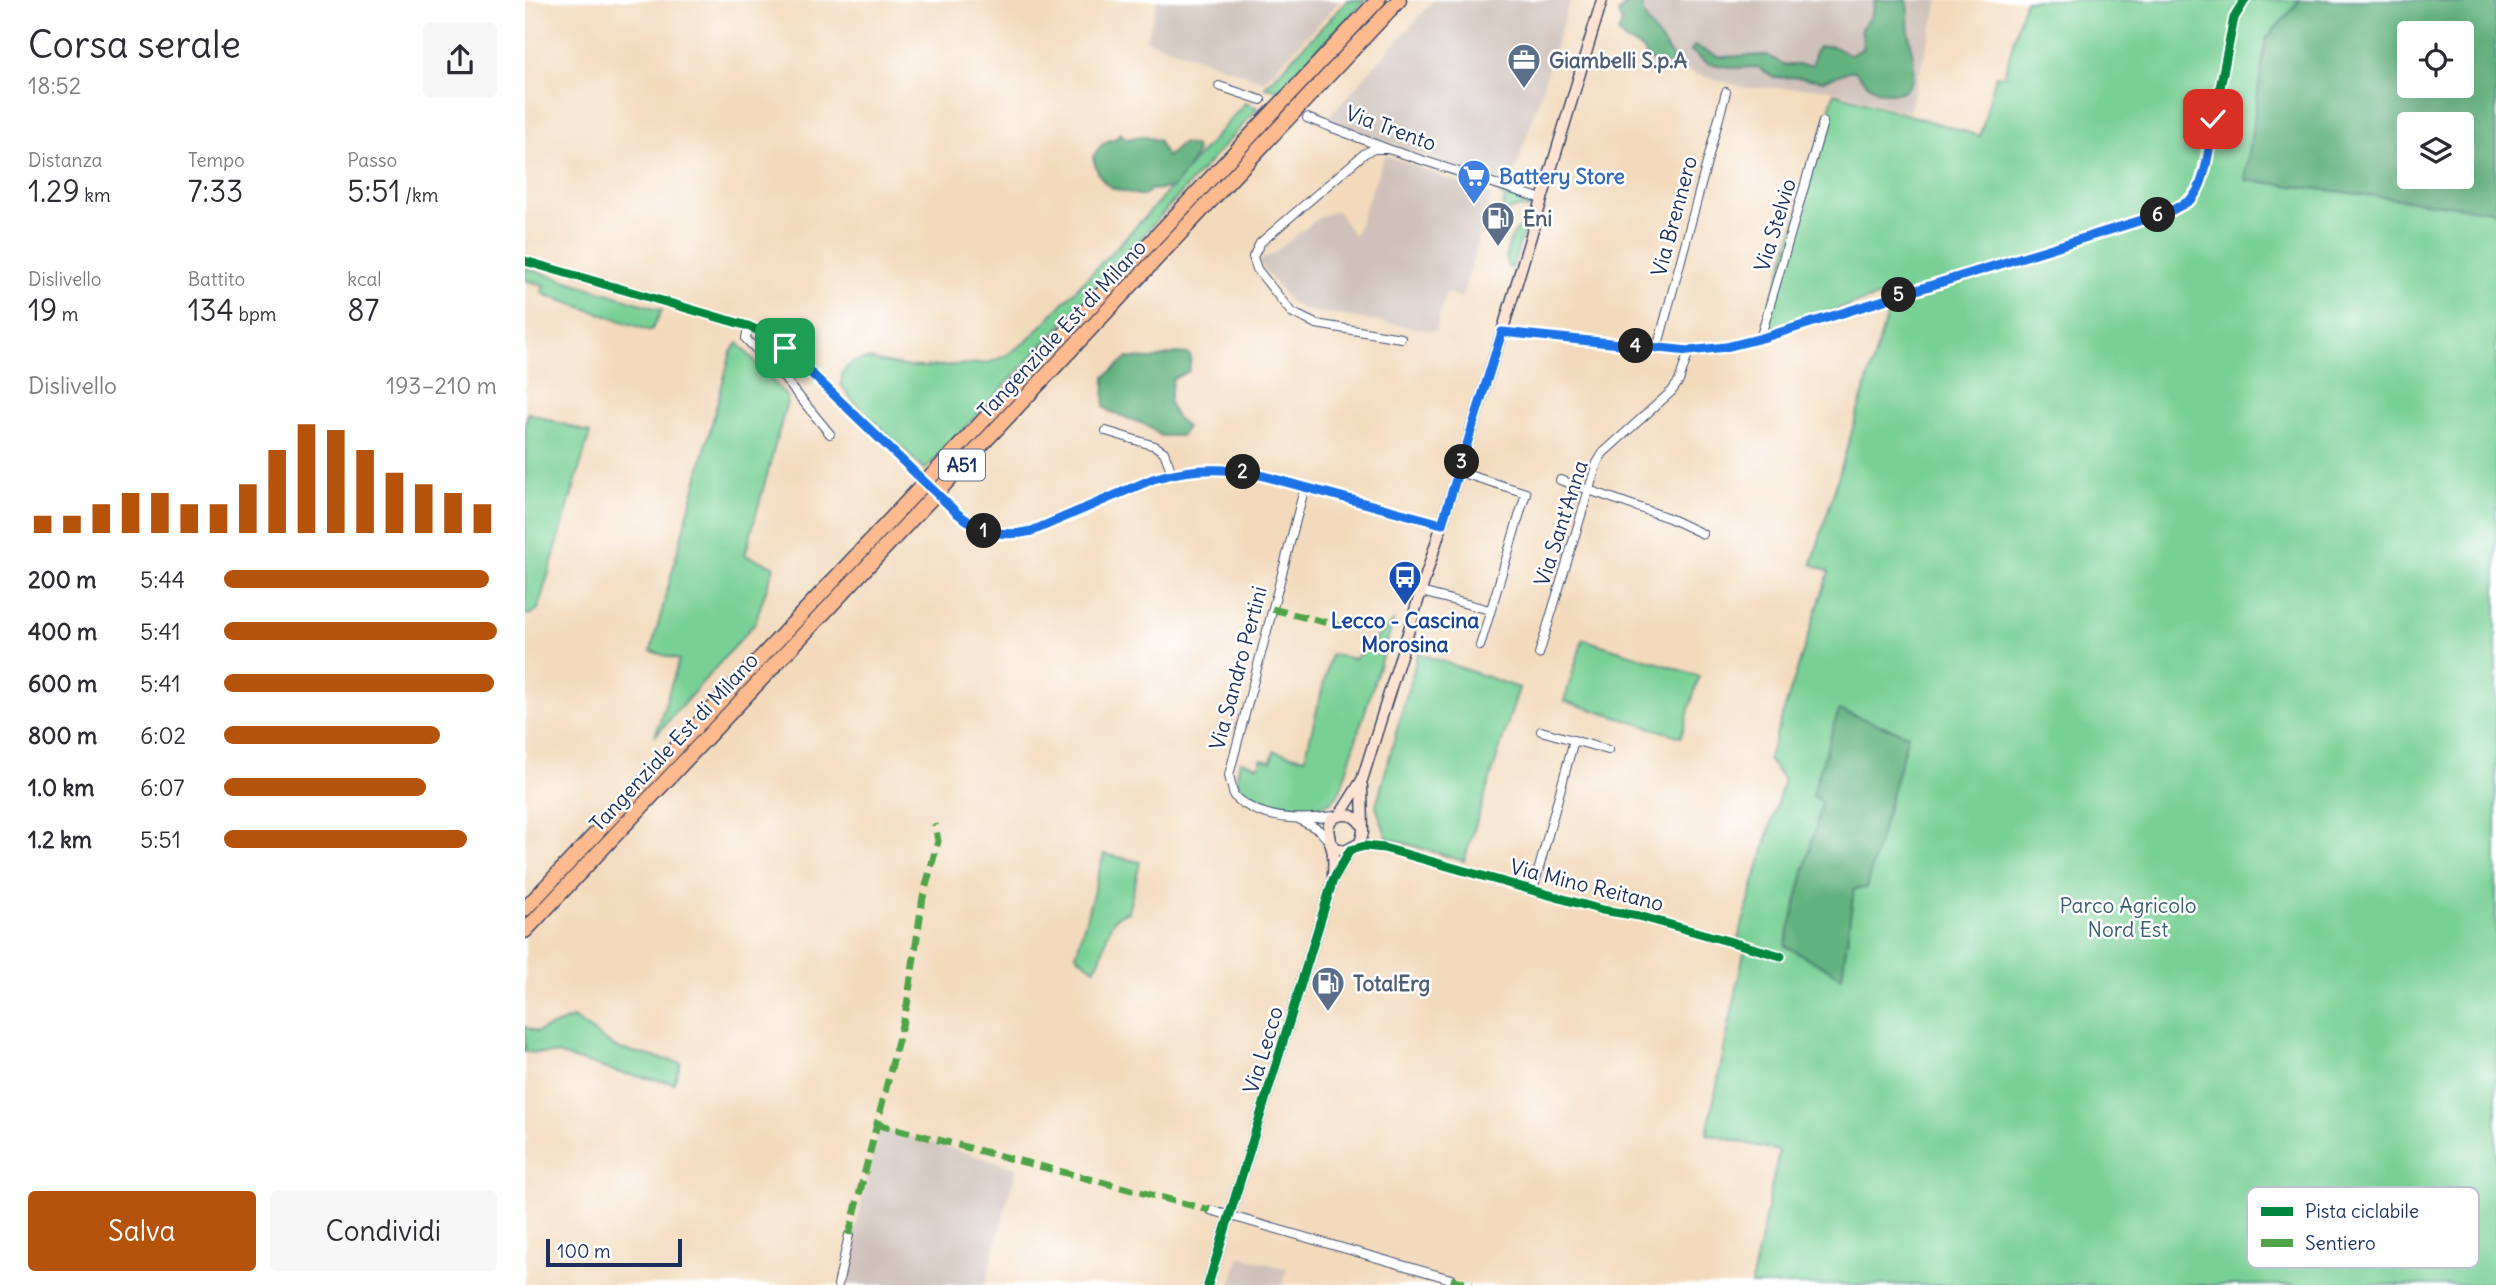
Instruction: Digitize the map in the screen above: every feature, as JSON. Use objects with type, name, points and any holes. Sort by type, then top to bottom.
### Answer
[{"type":"highway","name":"Tangenziale Est di Milano","points":[[525,909],[1378,0]]},
{"type":"highway","name":"Tangenziale Est di Milano","points":[[525,931],[1399,0]]},
{"type":"street","points":[[1602,0],[1502,332],[1689,351],[1726,347],[1760,338],[2171,211],[2191,199],[2203,178],[2234,18],[2245,0]]},
{"type":"street","points":[[1219,86],[1261,100]]},
{"type":"street","name":"Via Brennero","points":[[1657,349],[1726,92]]},
{"type":"street","name":"Via Trento","points":[[1307,118],[1388,149],[1542,199]]},
{"type":"street","name":"Via Stelvio","points":[[1760,338],[1823,122]]},
{"type":"street","points":[[1388,149],[1374,149],[1365,153],[1260,243],[1253,257],[1257,269],[1284,305],[1302,319],[1316,324],[1401,338]]},
{"type":"street","points":[[525,261],[748,326],[763,333],[785,348],[958,514],[985,531],[995,534],[1032,531],[1153,479],[1172,473],[1203,469],[1239,471],[1305,486],[1442,524]]},
{"type":"street","points":[[748,326],[745,339],[784,379],[830,434]]},
{"type":"street","name":"Via Lecco","points":[[1333,880],[1333,852],[1327,830],[1362,780],[1502,332]]},
{"type":"street","name":"Via Sant'Anna","points":[[1539,654],[1597,463],[1603,453],[1672,391],[1679,381],[1689,351]]},
{"type":"street","points":[[1106,431],[1155,446],[1164,452],[1172,473]]},
{"type":"street","points":[[1459,472],[1526,493],[1480,646]]},
{"type":"street","points":[[1560,480],[1669,518],[1703,534]]},
{"type":"street","name":"Via Sandro Pertini","points":[[1294,818],[1251,809],[1234,796],[1229,775],[1305,486]]},
{"type":"street","points":[[1421,592],[1490,610]]},
{"type":"street","points":[[1541,730],[1608,750]]},
{"type":"street","name":"Via Mino Reitano","points":[[1533,890],[1574,740]]},
{"type":"street","name":"Via Lecco","points":[[1208,1285],[1333,880],[1353,849],[1360,844],[1362,780]]},
{"type":"street","points":[[1294,818],[1355,817],[1362,829]]},
{"type":"street","points":[[1294,818],[1319,830],[1341,850],[1353,849]]},
{"type":"street","name":"Via Mino Reitano","points":[[1362,829],[1374,844],[1384,848],[1602,910],[1639,915],[1781,956]]},
{"type":"street","name":"Via Mino Reitano","points":[[1353,849],[1384,848]]},
{"type":"street","points":[[1210,1210],[1451,1282]]},
{"type":"street","points":[[838,1285],[849,1235]]},
{"type":"shaded area","points":[[1158,0],[1341,0],[1264,81],[1146,40]]},
{"type":"shaded area","points":[[1434,0],[1570,0],[1511,186],[1325,121]]},
{"type":"shaded area","points":[[1641,0],[1939,0],[1909,112],[1825,88],[1745,88],[1673,67],[1636,13]]},
{"type":"shaded area","points":[[1385,155],[1491,195],[1462,298],[1446,293],[1435,331],[1306,310],[1291,303],[1258,262],[1320,217],[1337,210],[1354,236]]},
{"type":"shaded area","points":[[878,1127],[1016,1168],[985,1285],[843,1285]]},
{"type":"shaded area","points":[[1240,1256],[1287,1269],[1283,1285],[1231,1285]]},
{"type":"green space","points":[[1348,0],[1365,0],[1279,90],[1265,87]]},
{"type":"green space","points":[[1626,0],[1643,0],[1642,7],[1647,22],[1673,59],[1671,65],[1653,61],[1618,33],[1622,23],[1618,13]]},
{"type":"green space","points":[[1875,0],[1907,0],[1914,71],[1909,86],[1902,91],[1886,93],[1875,89],[1855,71],[1823,81],[1795,77],[1775,78],[1757,67],[1734,68],[1707,63],[1691,51],[1694,46],[1720,57],[1767,55],[1785,65],[1813,65],[1818,47],[1832,46],[1850,55],[1862,49],[1861,28],[1871,17]]},
{"type":"green space","name":"Parco Agricolo Nord Est","points":[[2025,0],[2496,0],[2496,1285],[1751,1285],[1779,1151],[1707,1134],[1745,947],[1737,943],[1784,779],[1768,760],[1829,572],[1812,564],[1894,292],[1770,329],[1765,323],[1834,93],[1980,136],[1996,75],[2004,76]]},
{"type":"green space","points":[[2300,0],[2433,0],[2458,4],[2496,0],[2496,211],[2245,180],[2266,39]]},
{"type":"green space","points":[[1245,103],[1258,108],[1061,326],[925,470],[852,400],[841,384],[843,371],[853,362],[868,359],[901,366],[923,367],[988,363],[1005,356],[1027,341],[1144,218]]},
{"type":"green space","points":[[1120,133],[1127,139],[1141,136],[1158,140],[1167,157],[1182,143],[1194,146],[1197,151],[1172,188],[1150,190],[1144,196],[1124,192],[1105,182],[1093,157],[1102,145],[1115,139]]},
{"type":"green space","points":[[1510,193],[1530,199],[1529,209],[1520,207],[1501,214],[1505,199],[1501,194]]},
{"type":"green space","points":[[1521,227],[1524,230],[1512,268],[1508,267],[1506,256],[1509,245]]},
{"type":"green space","points":[[525,267],[662,310],[651,331],[542,293],[544,285],[525,280]]},
{"type":"green space","points":[[738,343],[788,398],[745,555],[774,566],[755,623],[655,736],[679,660],[651,651],[731,352]]},
{"type":"green space","points":[[1176,353],[1188,354],[1191,357],[1189,371],[1173,379],[1169,402],[1175,416],[1187,427],[1181,436],[1161,436],[1146,425],[1104,407],[1105,377],[1127,358],[1152,359]]},
{"type":"green space","points":[[528,413],[590,433],[538,609],[529,615],[525,614],[525,424]]},
{"type":"green space","points":[[1393,622],[1340,791],[1335,798],[1327,804],[1305,808],[1279,806],[1247,794],[1238,781],[1240,761],[1259,766],[1261,759],[1271,761],[1274,751],[1305,758],[1331,654],[1354,659]]},
{"type":"green space","points":[[1583,639],[1699,676],[1681,737],[1564,701]]},
{"type":"green space","points":[[1418,653],[1519,688],[1464,861],[1387,838],[1376,806]]},
{"type":"green space","points":[[1839,710],[1908,735],[1866,888],[1854,889],[1842,977],[1785,946],[1822,802],[1812,795]]},
{"type":"green space","points":[[1104,854],[1140,862],[1128,912],[1114,920],[1094,969],[1076,955]]},
{"type":"green space","points":[[573,1018],[616,1048],[681,1063],[674,1083],[620,1073],[557,1054],[525,1052],[525,1027],[537,1032]]},
{"type":"marked path","points":[[1272,609],[1340,626]]},
{"type":"marked path","points":[[849,1235],[907,1005],[923,897],[938,841],[935,824]]},
{"type":"marked path","points":[[876,1124],[1210,1210]]},
{"type":"marked path","points":[[1451,1279],[1472,1285]]},
{"type":"cycle path","points":[[1502,332],[1689,351],[1726,347],[2171,211],[2190,198],[2202,178],[2234,18],[2245,0]]},
{"type":"cycle path","points":[[525,261],[748,326],[763,333],[784,348],[958,514],[991,533],[1012,534],[1031,530],[1153,479],[1205,470],[1256,474],[1442,524]]},
{"type":"cycle path","points":[[1208,1285],[1333,880],[1350,850],[1365,846],[1384,848],[1602,910],[1639,916],[1781,956]]},
{"type":"place","name":"Giambelli S.p.A","points":[[1524,90]]},
{"type":"place","name":"Battery Store","points":[[1474,206]]},
{"type":"place","name":"Eni","points":[[1498,248]]},
{"type":"place","name":"Lecco - Cascina Morosina","points":[[1405,607]]},
{"type":"place","name":"TotalErg","points":[[1328,1013]]},
{"type":"route","points":[[785,348],[958,514],[974,526],[995,534],[1032,531],[1153,479],[1172,473],[1203,469],[1256,474],[1442,524],[1502,332],[1689,351],[1726,347],[1762,338],[2171,211],[2191,199],[2197,192],[2203,178],[2213,119]]}]
